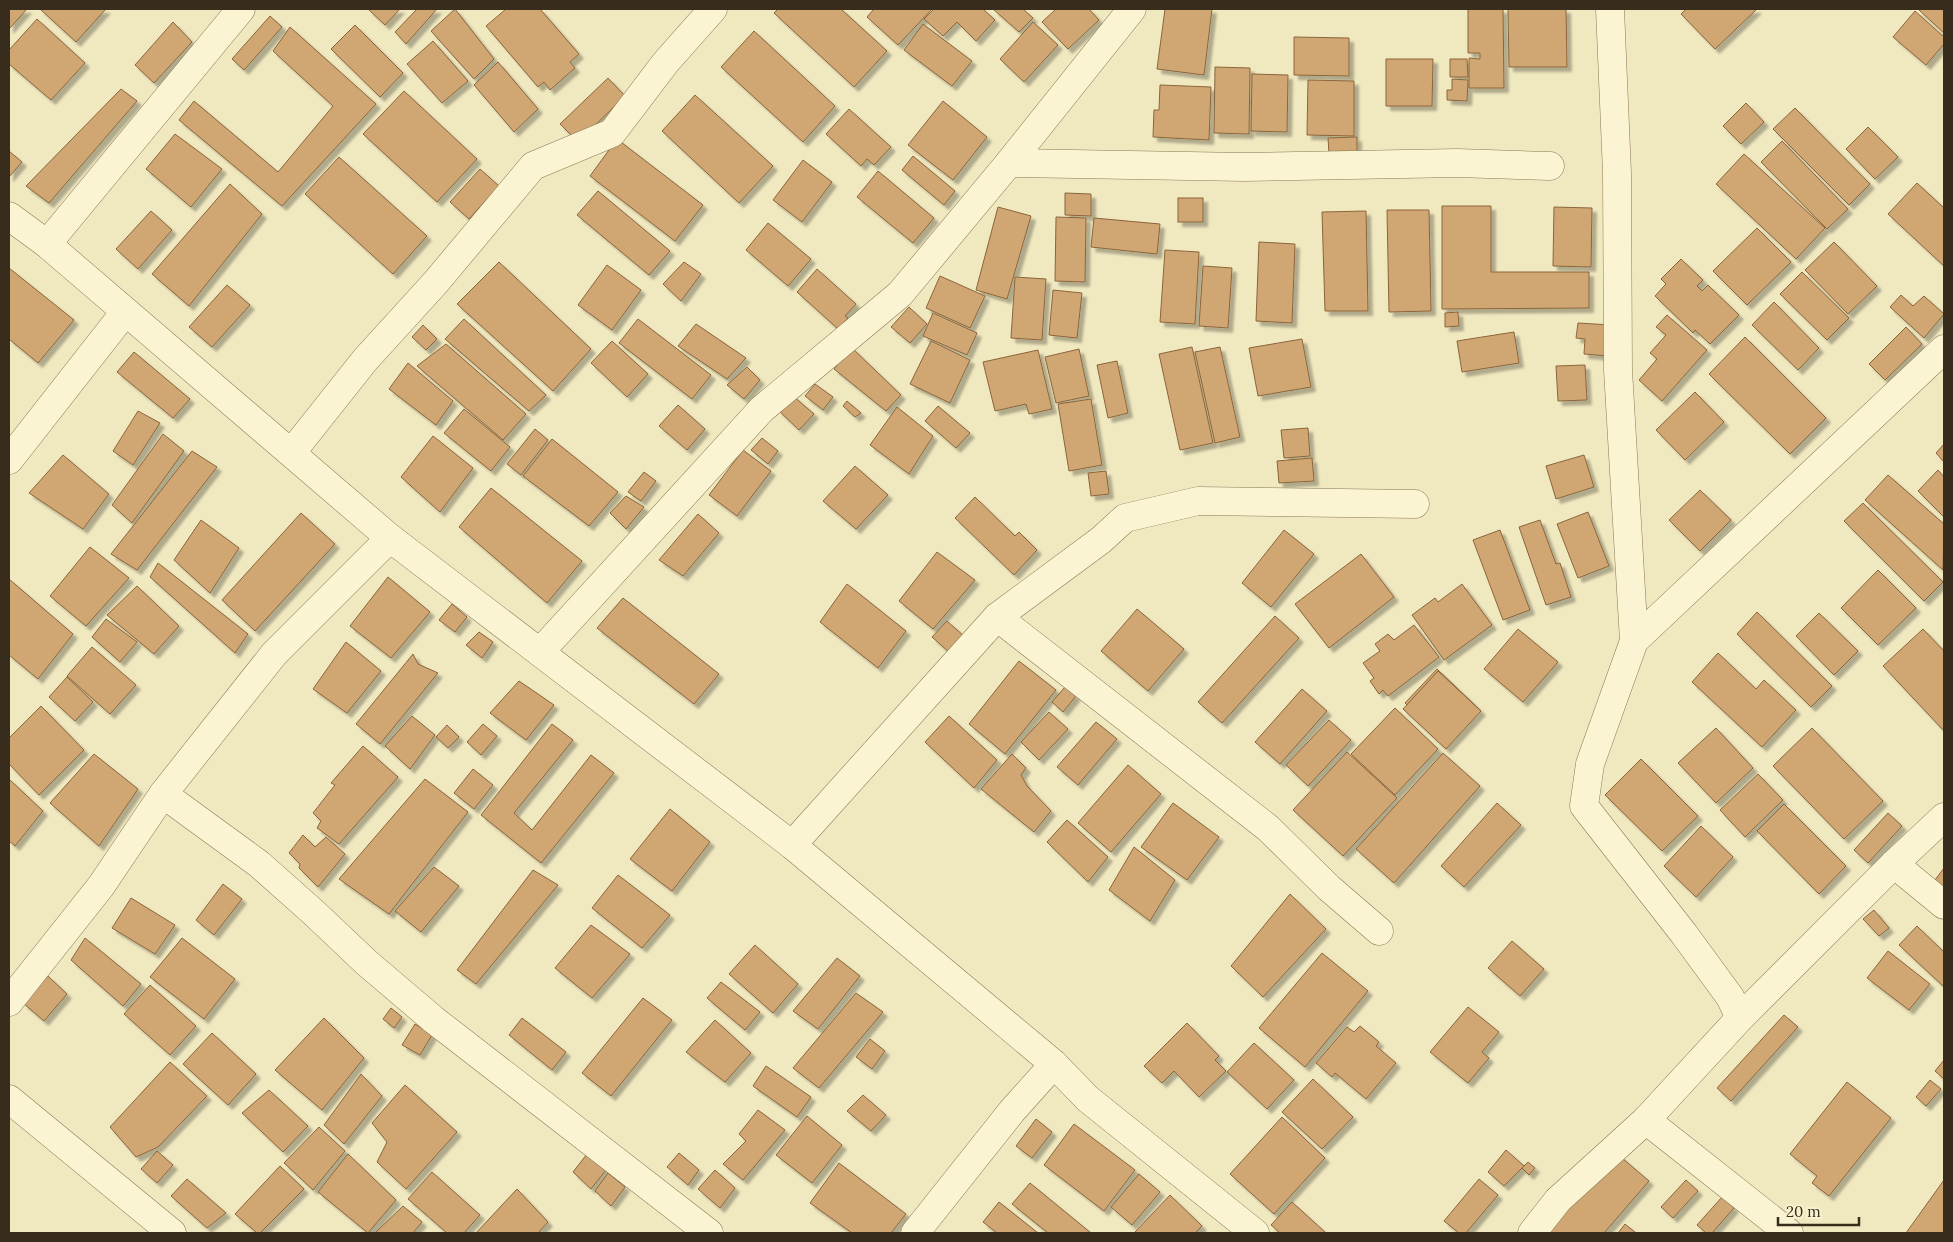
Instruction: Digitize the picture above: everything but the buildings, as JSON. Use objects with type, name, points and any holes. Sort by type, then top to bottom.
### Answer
[{"type":"street","points":[[47,244],[241,9]]},
{"type":"street","points":[[292,452],[365,360],[436,282],[532,166],[612,132],[666,62],[714,9]]},
{"type":"street","points":[[540,652],[762,409],[900,294],[1009,163],[1132,9]]},
{"type":"street","points":[[1610,9],[1617,173],[1618,370],[1634,642],[1590,764],[1584,806],[1684,934],[1730,998],[1740,1018]]},
{"type":"street","points":[[1009,163],[1245,167],[1457,163],[1550,166]]},
{"type":"street","points":[[9,216],[47,244],[292,452],[390,538],[792,845],[1054,1064],[1088,1099],[1255,1233]]},
{"type":"street","points":[[9,460],[125,312]]},
{"type":"street","points":[[1634,642],[1944,350]]},
{"type":"street","points":[[792,845],[997,617],[1101,540],[1125,518],[1148,511],[1198,501],[1415,504]]},
{"type":"street","points":[[9,1002],[101,886],[163,794],[274,654],[390,538]]},
{"type":"street","points":[[997,617],[1268,828],[1329,888],[1379,932]]},
{"type":"street","points":[[163,794],[259,864],[312,910],[367,963],[434,1020],[709,1233]]},
{"type":"street","points":[[1532,1233],[1558,1200],[1646,1120],[1740,1018],[1894,864],[1944,817]]},
{"type":"street","points":[[1894,864],[1944,905]]},
{"type":"street","points":[[915,1233],[990,1138],[1054,1064]]},
{"type":"street","points":[[9,1099],[172,1233]]},
{"type":"street","points":[[1646,1120],[1788,1233]]}]
